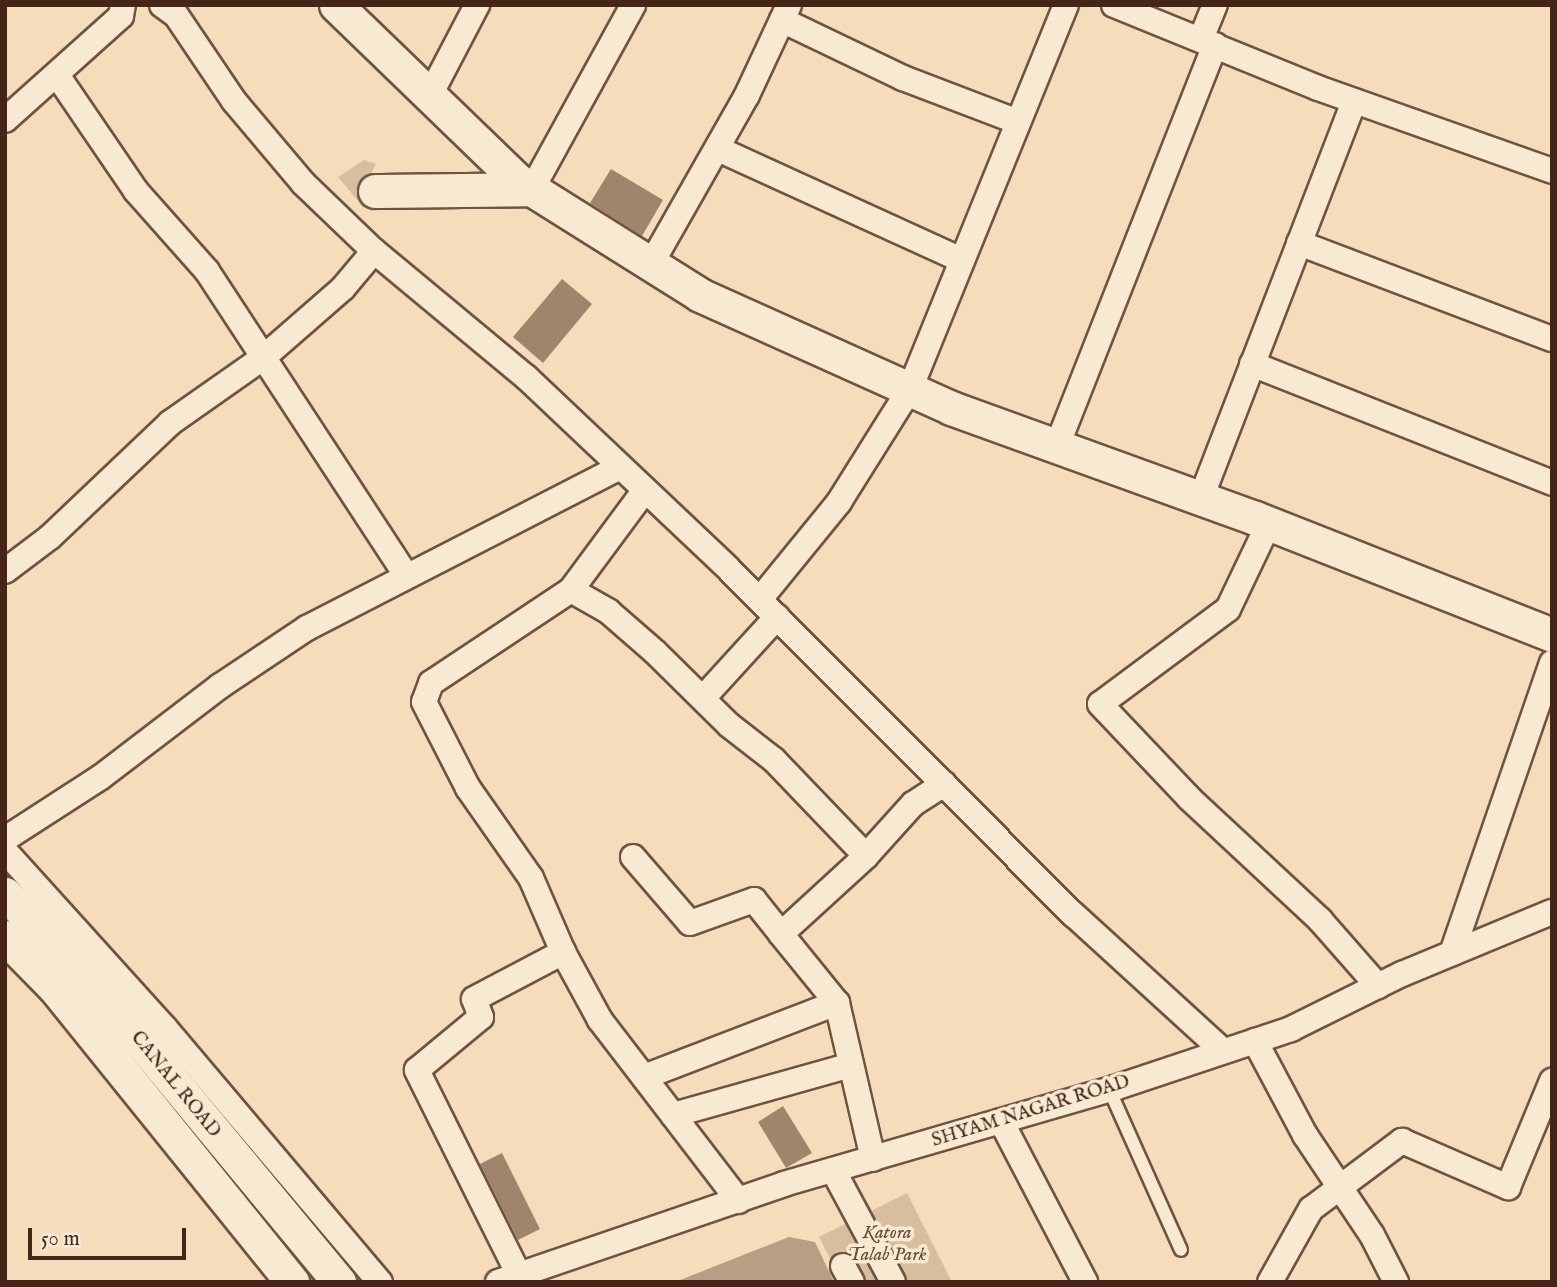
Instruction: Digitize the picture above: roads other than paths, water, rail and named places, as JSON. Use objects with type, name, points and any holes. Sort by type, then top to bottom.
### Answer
[{"type":"main road","points":[[336,5],[532,189],[700,295],[910,389],[1269,523],[1552,635]]},
{"type":"main road","points":[[375,191],[532,189]]},
{"type":"main road","name":"CANAL ROAD","points":[[5,894],[76,964],[340,1282]]},
{"type":"main road","name":"CANAL ROAD","points":[[5,937],[55,988],[292,1282]]},
{"type":"street","points":[[5,120],[121,16],[123,5]]},
{"type":"street","points":[[162,5],[176,15],[234,101],[303,183],[374,251],[526,377],[760,599],[1073,914],[1223,1051]]},
{"type":"street","points":[[430,96],[477,5]]},
{"type":"street","points":[[532,189],[634,5]]},
{"type":"street","points":[[760,599],[839,502],[910,389],[1066,5]]},
{"type":"street","points":[[1114,5],[1354,101],[1552,171]]},
{"type":"street","points":[[1057,446],[1208,42],[1215,5]]},
{"type":"street","points":[[651,264],[718,149],[785,12],[903,78],[1018,122]]},
{"type":"street","points":[[57,75],[136,191],[207,271],[406,575]]},
{"type":"street","points":[[1201,498],[1354,101]]},
{"type":"street","points":[[718,149],[962,260]]},
{"type":"street","points":[[1299,243],[1552,339]]},
{"type":"street","points":[[5,571],[50,537],[170,423],[264,357],[343,288],[374,251]]},
{"type":"street","points":[[1252,364],[1552,483]]},
{"type":"street","points":[[5,839],[101,777],[220,686],[307,628],[620,467]]},
{"type":"street","points":[[645,490],[571,590],[431,683],[425,702],[468,788],[531,878],[563,952],[600,1020],[739,1200]]},
{"type":"street","points":[[1269,523],[1228,609],[1100,704],[1190,799],[1320,920],[1378,986]]},
{"type":"street","points":[[571,590],[608,611],[774,760],[866,856]]},
{"type":"street","points":[[703,698],[778,617]]},
{"type":"street","points":[[1452,953],[1552,663]]},
{"type":"street","points":[[780,934],[866,856],[913,804],[944,783]]},
{"type":"street","points":[[5,851],[164,1028],[380,1282]]},
{"type":"street","points":[[633,857],[690,923],[754,900],[837,1003],[873,1159]]},
{"type":"street","name":"SHYAM NAGAR ROAD","points":[[508,1278],[739,1200],[1109,1089],[1255,1041],[1452,953],[1552,912]]},
{"type":"street","points":[[508,1278],[417,1070],[481,1017],[474,999],[563,952]]},
{"type":"street","points":[[644,1077],[837,1003]]},
{"type":"street","points":[[1255,1041],[1306,1135],[1341,1188],[1396,1282]]},
{"type":"street","points":[[674,1115],[851,1065]]},
{"type":"street","points":[[1270,1282],[1311,1209],[1402,1141],[1508,1187],[1552,1081]]},
{"type":"street","points":[[1001,1121],[1085,1282]]},
{"type":"street","points":[[834,1170],[893,1282]]},
{"type":"lane","points":[[1109,1089],[1181,1250]]},
{"type":"park label","name":"Katora Talab Park","points":[[887,1245]]}]
